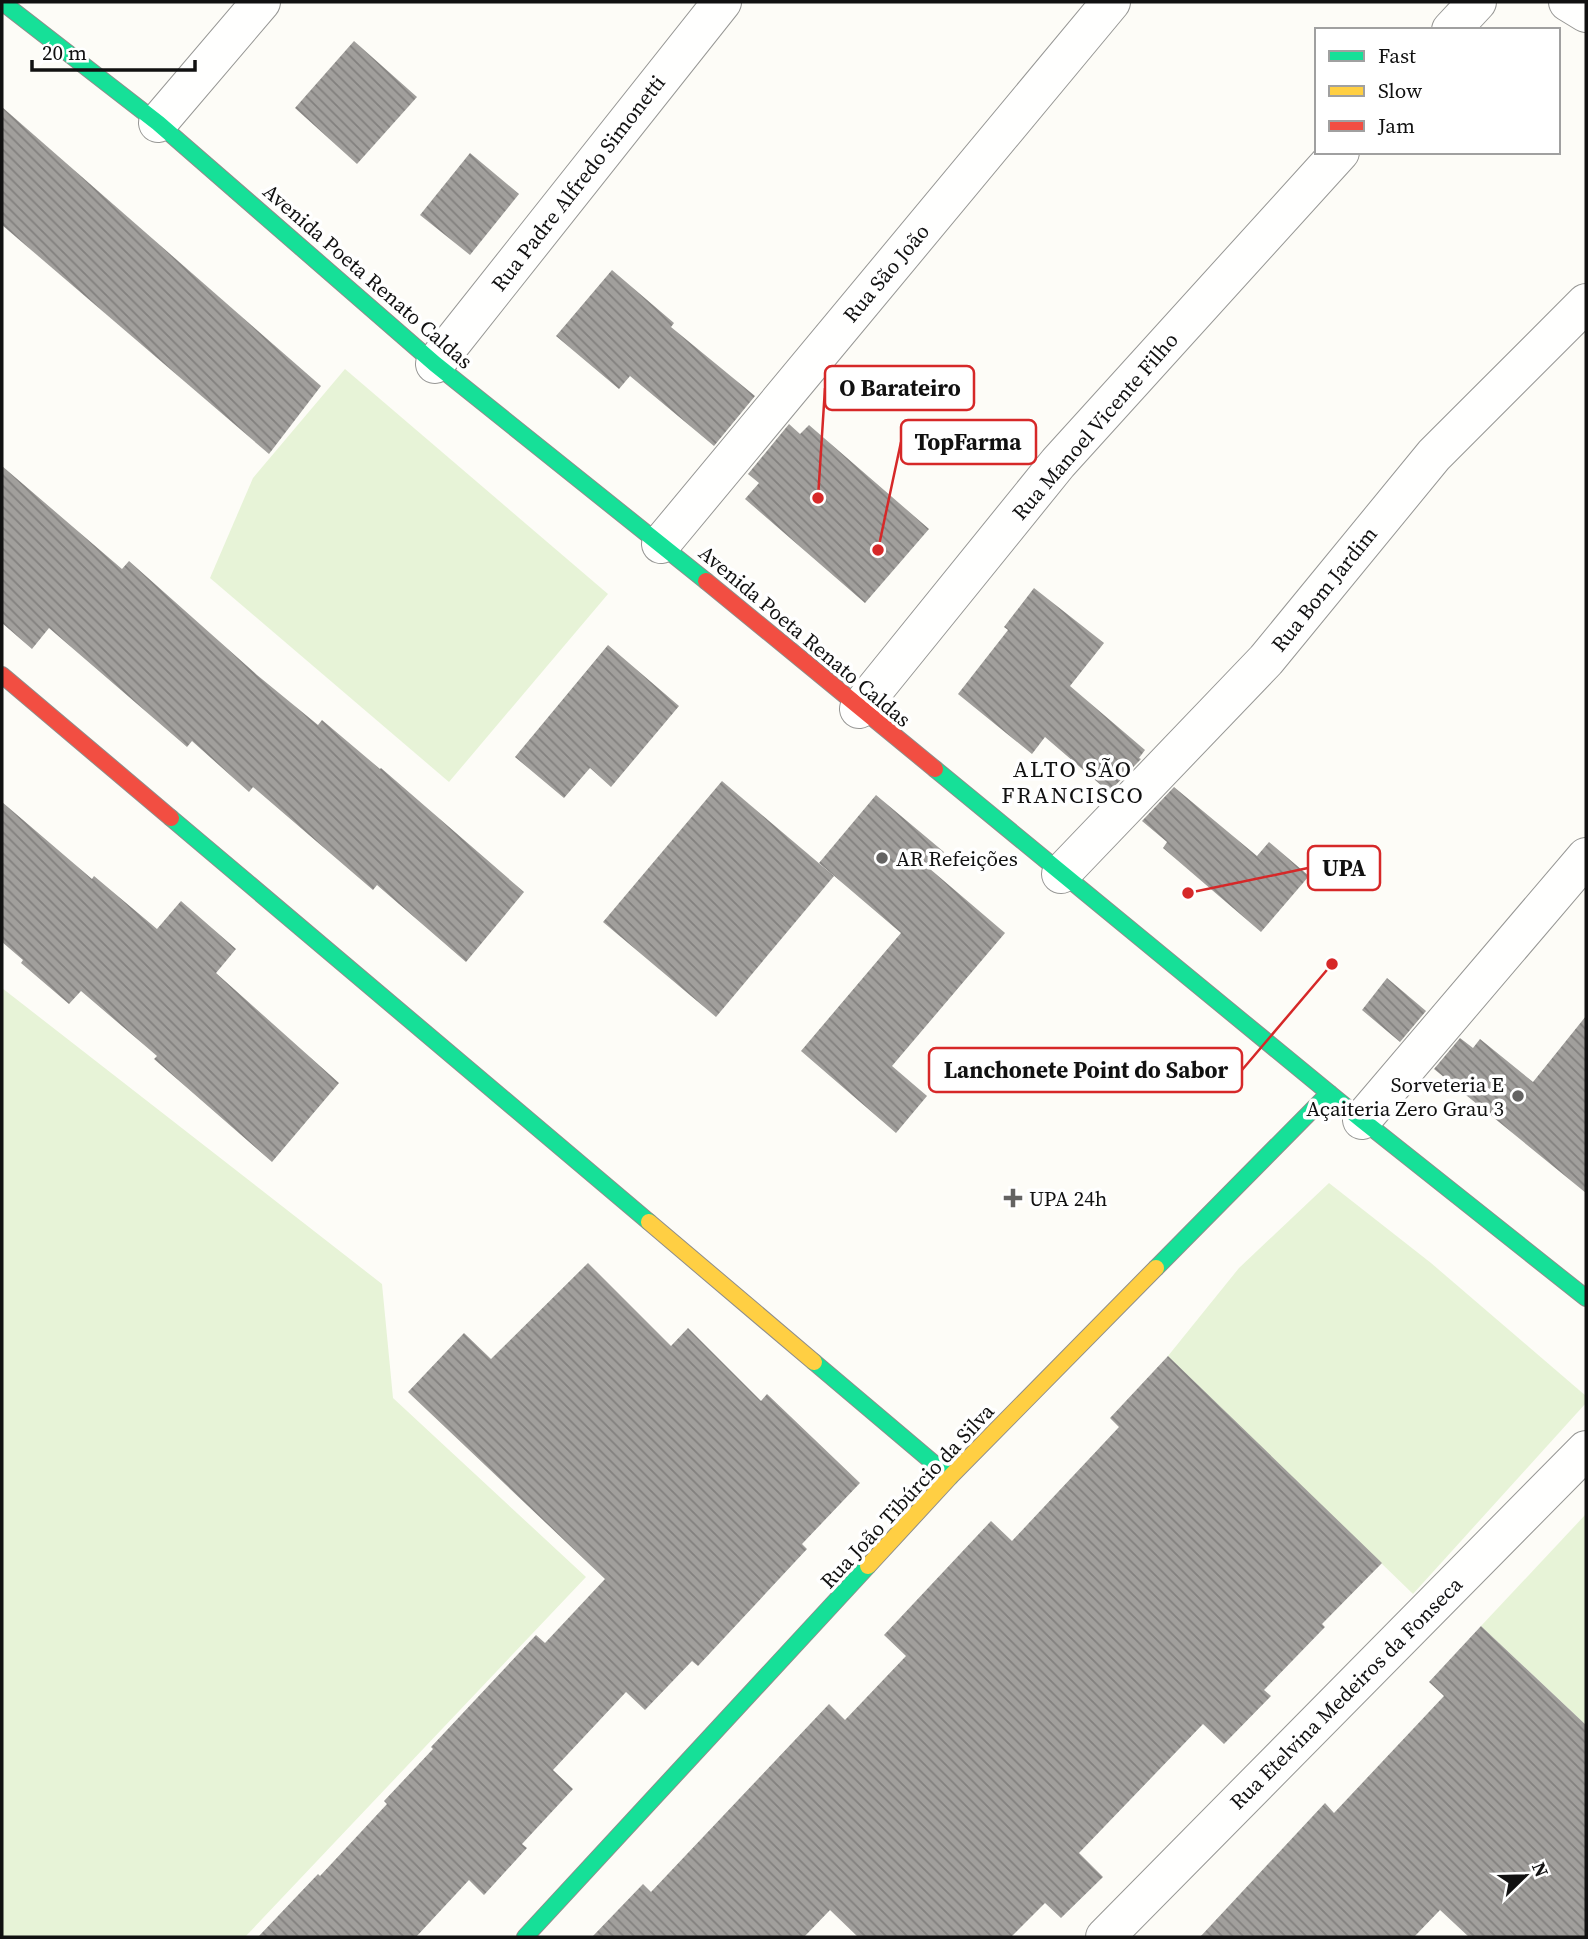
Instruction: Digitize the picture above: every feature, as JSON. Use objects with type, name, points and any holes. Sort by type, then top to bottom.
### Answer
[{"type":"street","name":"Avenida Poeta Renato Caldas","points":[[2,2],[158,123],[435,364],[661,544],[1362,1121],[1586,1298]]},
{"type":"street","points":[[158,123],[261,2]]},
{"type":"street","name":"Rua Padre Alfredo Simonetti","points":[[435,364],[722,2]]},
{"type":"street","name":"Rua São João","points":[[661,544],[1111,2]]},
{"type":"street","points":[[1453,28],[1477,2]]},
{"type":"street","points":[[1568,2],[1586,13]]},
{"type":"street","name":"Rua Manoel Vicente Filho","points":[[859,709],[1058,463],[1338,154]]},
{"type":"street","name":"Rua Bom Jardim","points":[[1061,874],[1266,660],[1434,455],[1586,303]]},
{"type":"street","points":[[2,676],[950,1478]]},
{"type":"street","points":[[1362,1121],[1586,857]]},
{"type":"street","name":"Rua João Tibúrcio da Silva","points":[[525,1937],[950,1478],[1329,1093]]},
{"type":"street","name":"Rua Etelvina Medeiros da Fonseca","points":[[1105,1937],[1586,1450]]},
{"type":"green space","points":[[345,369],[608,594],[449,782],[210,578],[253,478]]},
{"type":"green space","points":[[2,988],[382,1284],[393,1398],[586,1577],[245,1937],[2,1937]]},
{"type":"green space","points":[[1329,1183],[1431,1263],[1586,1396],[1586,1403],[1413,1594],[1168,1356],[1239,1268]]},
{"type":"green space","points":[[1586,1514],[1586,1725],[1481,1626]]},
{"type":"building","points":[[354,41],[417,97],[357,164],[295,108]]},
{"type":"building","points":[[2,107],[321,386],[269,454],[2,225]]},
{"type":"building","points":[[470,153],[519,194],[470,255],[420,215]]},
{"type":"building","points":[[612,270],[674,323],[671,327],[755,396],[714,446],[630,376],[619,389],[556,336]]},
{"type":"building","points":[[789,424],[800,434],[809,425],[929,529],[865,603],[745,499],[759,483],[748,474]]},
{"type":"building","points":[[2,466],[122,569],[129,561],[257,675],[318,725],[322,720],[524,892],[466,962],[377,885],[373,890],[253,787],[249,792],[192,741],[187,747],[49,628],[32,649],[2,623]]},
{"type":"building","points":[[1034,588],[1104,643],[1070,686],[1145,750],[1139,758],[1141,759],[1109,792],[1045,737],[1032,754],[958,694],[1008,630],[1004,627]]},
{"type":"building","points":[[608,645],[679,706],[611,787],[590,768],[564,798],[515,757]]},
{"type":"building","points":[[722,781],[834,876],[716,1017],[603,922]]},
{"type":"building","points":[[1174,787],[1257,856],[1269,842],[1309,876],[1261,932],[1163,848],[1167,842],[1142,821]]},
{"type":"building","points":[[876,795],[944,852],[930,869],[1005,933],[892,1066],[927,1096],[896,1133],[801,1051],[901,933],[819,863]]},
{"type":"building","points":[[2,802],[92,879],[94,876],[157,929],[181,901],[236,949],[216,973],[339,1083],[272,1162],[154,1059],[157,1056],[81,991],[69,1004],[21,963],[23,960],[2,942]]},
{"type":"building","points":[[1387,978],[1426,1011],[1400,1042],[1362,1010]]},
{"type":"building","name":"Sorveteria E Açaiteria Zero Grau 3","points":[[1586,1016],[1586,1193],[1434,1069],[1460,1038],[1473,1048],[1480,1039],[1533,1082]]},
{"type":"building","points":[[588,1263],[671,1346],[688,1328],[761,1401],[767,1394],[860,1483],[802,1544],[807,1549],[698,1666],[692,1661],[645,1710],[626,1692],[553,1770],[573,1789],[522,1844],[527,1848],[484,1895],[469,1880],[416,1937],[258,1937],[387,1804],[384,1801],[433,1749],[431,1747],[536,1635],[545,1643],[605,1579],[408,1392],[464,1333],[491,1359]]},
{"type":"building","points":[[1168,1356],[1382,1563],[1322,1624],[1325,1627],[1264,1690],[1271,1696],[1224,1744],[1203,1724],[1079,1853],[1103,1877],[1061,1918],[1045,1903],[1011,1937],[858,1937],[830,1910],[804,1937],[592,1937],[643,1884],[651,1892],[829,1704],[845,1720],[906,1656],[884,1635],[991,1521],[1012,1541],[1119,1427],[1110,1418]]},
{"type":"building","points":[[1481,1626],[1586,1725],[1586,1937],[1469,1937],[1440,1910],[1414,1937],[1200,1937],[1325,1803],[1334,1813],[1444,1696],[1429,1682]]},
{"type":"traffic: fast","points":[[2,2],[158,123],[435,364],[706,581]]},
{"type":"traffic: fast","points":[[935,769],[1362,1120],[1586,1298]]},
{"type":"traffic: fast","points":[[171,818],[649,1222]]},
{"type":"traffic: fast","points":[[1156,1268],[1329,1093]]},
{"type":"traffic: fast","points":[[814,1362],[950,1477]]},
{"type":"traffic: fast","points":[[525,1937],[868,1566]]},
{"type":"traffic: slow","points":[[649,1222],[814,1362]]},
{"type":"traffic: slow","points":[[868,1566],[950,1477],[1156,1268]]},
{"type":"traffic: jam","points":[[706,581],[935,769]]},
{"type":"traffic: jam","points":[[2,675],[171,818]]},
{"type":"place","name":"O Barateiro","points":[[818,498]]},
{"type":"place","name":"TopFarma","points":[[878,550]]},
{"type":"place","name":"AR Refeições","points":[[882,858]]},
{"type":"place","name":"UPA","points":[[1188,893]]},
{"type":"place","name":"Lanchonete Point do Sabor","points":[[1332,964]]},
{"type":"place","name":"Sorveteria E Açaiteria Zero Grau 3","points":[[1518,1096]]},
{"type":"place","name":"UPA 24h","points":[[1013,1198]]},
{"type":"district","name":"ALTO SÃO FRANCISCO","points":[[1073,782]]}]
